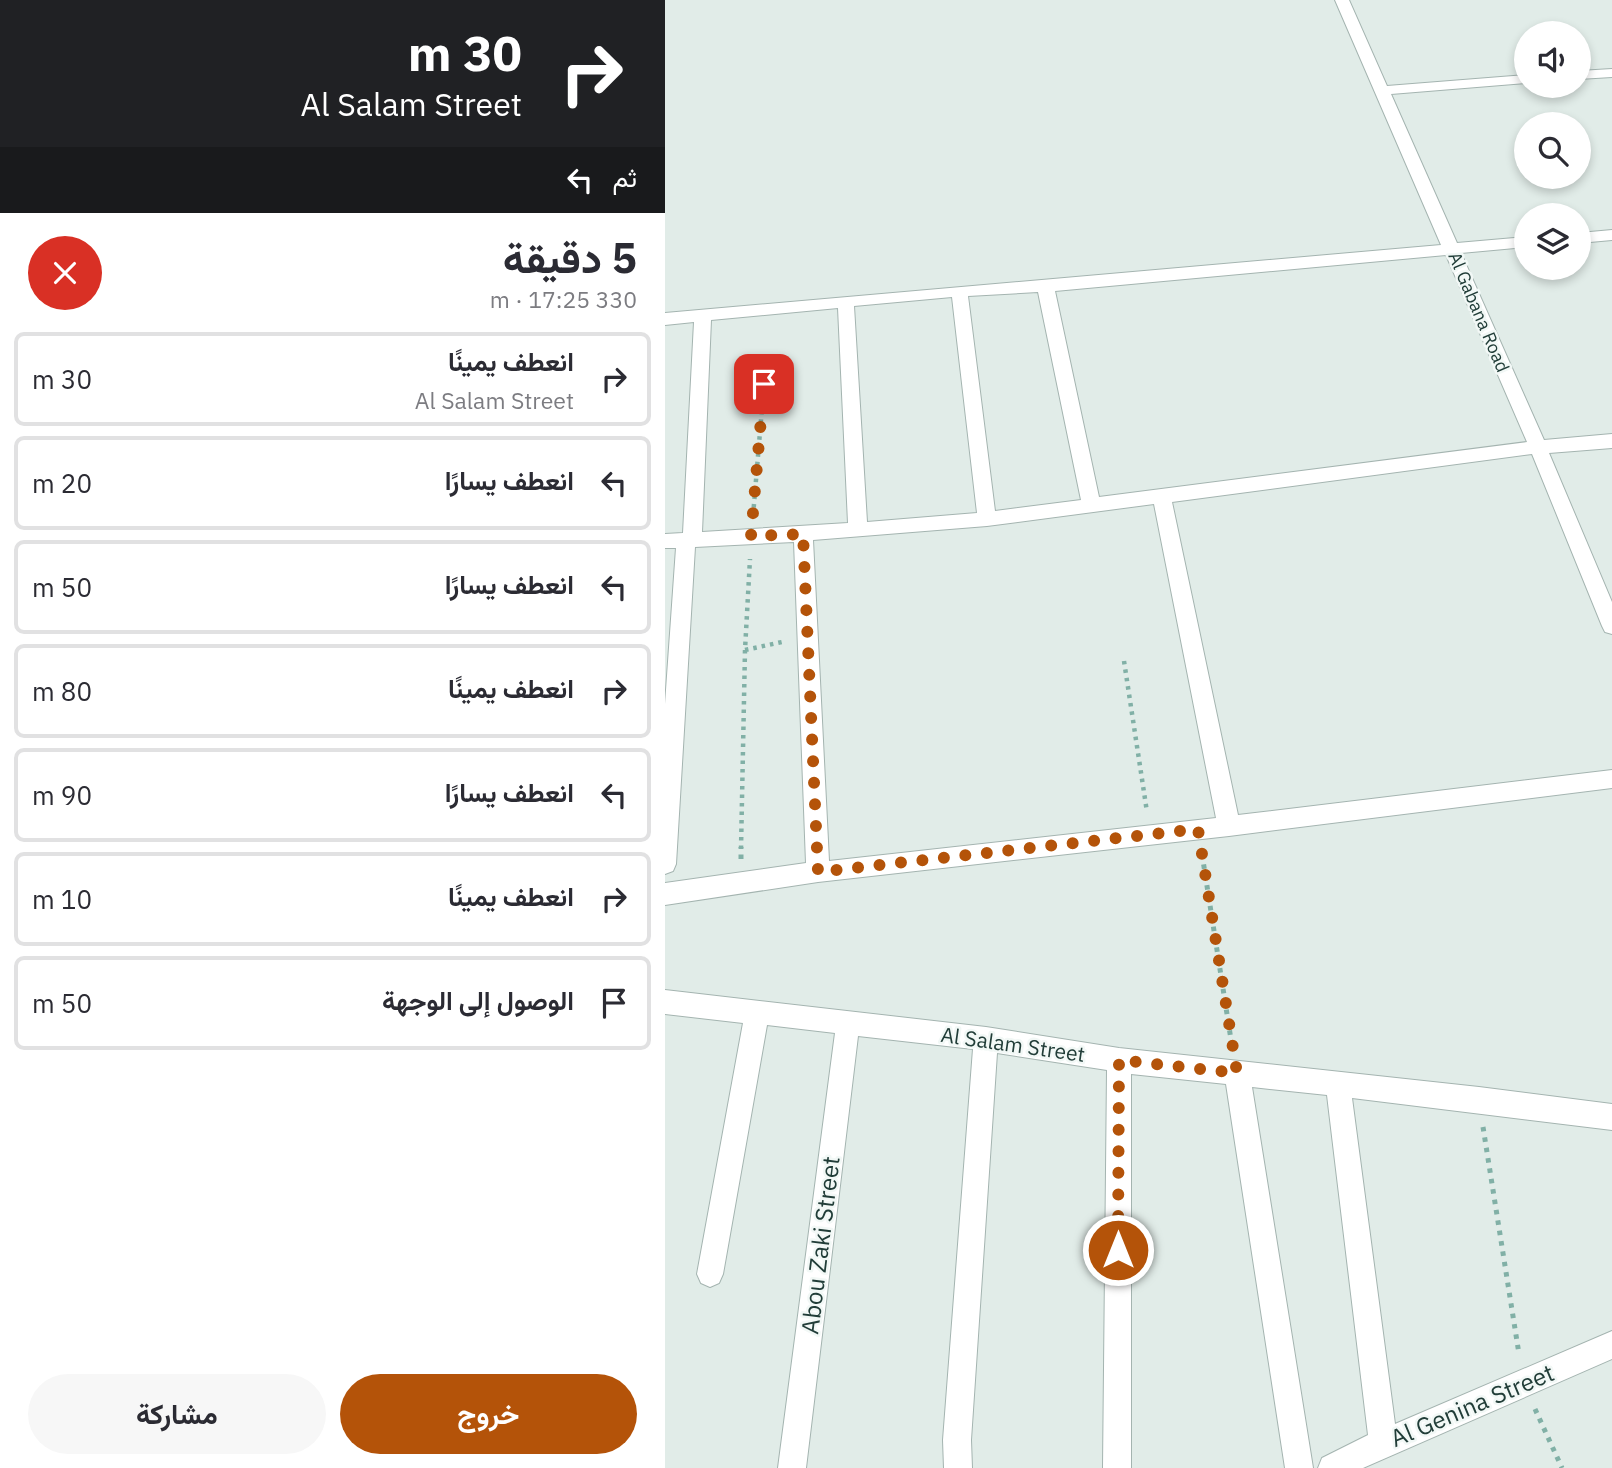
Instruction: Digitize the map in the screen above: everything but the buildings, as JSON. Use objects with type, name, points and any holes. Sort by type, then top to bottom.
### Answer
[{"type":"street","name":"Al Gabana Road","points":[[1342,0],[1538,447],[1612,626]]},
{"type":"street","points":[[1591,74],[1612,72]]},
{"type":"street","points":[[1380,91],[1514,80]]},
{"type":"street","points":[[1591,237],[1612,235]]},
{"type":"street","points":[[665,319],[1514,243]]},
{"type":"street","points":[[1046,286],[1092,506]]},
{"type":"street","points":[[960,291],[987,519]]},
{"type":"street","points":[[846,303],[858,529]]},
{"type":"street","points":[[665,864],[681,540],[703,315]]},
{"type":"street","points":[[681,540],[803,534],[987,519],[1538,447],[1612,441]]},
{"type":"street","points":[[1162,497],[1229,826]]},
{"type":"street","points":[[803,534],[818,872]]},
{"type":"street","points":[[665,894],[818,872],[1229,826],[1612,779]]},
{"type":"street","name":"Al Salam Street","points":[[665,1002],[986,1039],[1119,1060],[1338,1086],[1479,1099],[1612,1117]]},
{"type":"street","points":[[710,1274],[757,1013]]},
{"type":"street","name":"Abou Zaki Street","points":[[792,1468],[848,1023]]},
{"type":"street","points":[[958,1468],[958,1426],[986,1039]]},
{"type":"street","points":[[1117,1468],[1119,1060]]},
{"type":"street","points":[[1237,1073],[1299,1468]]},
{"type":"street","points":[[1338,1086],[1383,1443]]},
{"type":"street","name":"Al Genina Street","points":[[1332,1468],[1383,1443],[1612,1345]]},
{"type":"path","points":[[740,882],[745,650],[751,536],[764,384]]},
{"type":"path","points":[[745,650],[808,637]]},
{"type":"path","points":[[1124,661],[1150,834]]},
{"type":"path","points":[[1198,829],[1237,1073]]},
{"type":"path","points":[[1479,1099],[1524,1384],[1562,1468]]},
{"type":"route","points":[[764,384],[751,536],[803,534],[818,872],[1198,829],[1237,1073],[1119,1060],[1118,1250]]}]
